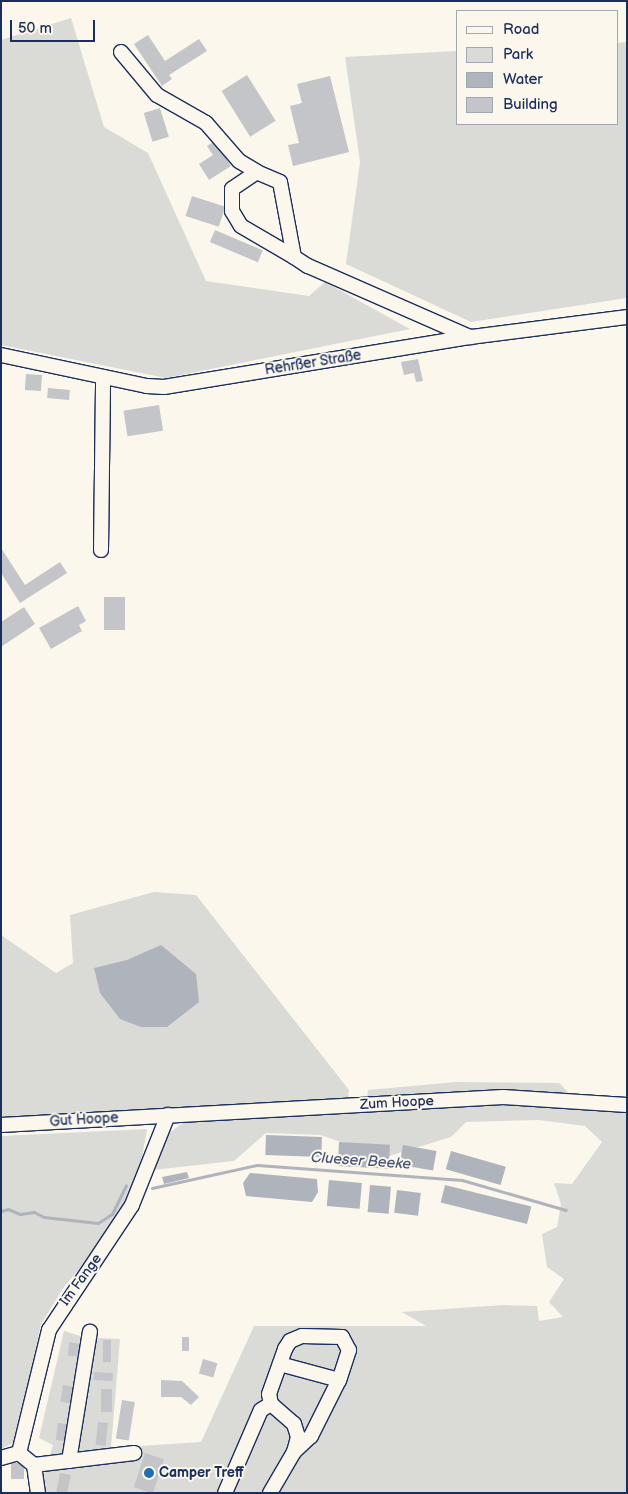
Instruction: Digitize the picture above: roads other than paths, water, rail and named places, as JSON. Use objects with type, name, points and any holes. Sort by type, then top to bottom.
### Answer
[{"type":"street","points":[[121,52],[157,95],[206,123],[239,161],[257,172],[280,182],[294,257]]},
{"type":"street","points":[[257,172],[232,189],[232,211],[241,226],[294,257],[471,337]]},
{"type":"street","name":"Rehrßer Straße","points":[[1,355],[103,377],[164,387],[471,337],[627,317]]},
{"type":"street","points":[[101,550],[103,377]]},
{"type":"street","name":"Zum Hoope","points":[[168,1115],[503,1097],[627,1105]]},
{"type":"street","name":"Gut Hoope","points":[[1,1125],[168,1115]]},
{"type":"street","name":"Im Fange","points":[[19,1453],[41,1354],[52,1324],[132,1205],[168,1115]]},
{"type":"street","points":[[69,1461],[90,1332]]},
{"type":"street","points":[[270,1493],[294,1452],[298,1437],[294,1424],[270,1404],[269,1394],[290,1341],[295,1338],[342,1337],[349,1350],[339,1380],[311,1436],[294,1452]]},
{"type":"street","points":[[280,1364],[339,1380]]},
{"type":"street","points":[[226,1493],[261,1410],[270,1404]]},
{"type":"street","points":[[1,1458],[19,1453],[34,1465],[38,1493]]},
{"type":"street","points":[[34,1465],[134,1453]]},
{"type":"water","points":[[161,945],[196,974],[199,1002],[167,1027],[141,1027],[120,1019],[100,993],[94,968],[127,960]]},
{"type":"water","points":[[266,1135],[322,1137],[321,1157],[265,1155]]},
{"type":"water","points":[[339,1142],[390,1145],[389,1169],[338,1166]]},
{"type":"water","points":[[403,1145],[436,1151],[433,1171],[400,1165]]},
{"type":"water","points":[[451,1151],[506,1167],[501,1185],[446,1169]]},
{"type":"water","points":[[187,1172],[189,1178],[164,1184],[162,1177]]},
{"type":"water","points":[[250,1173],[317,1179],[318,1192],[312,1202],[246,1196],[243,1183]]},
{"type":"water","points":[[329,1180],[362,1183],[360,1209],[327,1206]]},
{"type":"water","points":[[370,1185],[391,1187],[389,1214],[368,1212]]},
{"type":"water","points":[[445,1185],[531,1207],[527,1224],[441,1202]]},
{"type":"water","points":[[397,1190],[421,1193],[418,1216],[394,1213]]},
{"type":"waterway","name":"Clueser Beeke","points":[[152,1188],[257,1165],[462,1180],[566,1210]]},
{"type":"waterway","name":"Clueser Beeke","points":[[1,1211],[8,1209],[20,1214],[34,1212],[44,1217],[98,1223],[112,1214],[126,1185]]},
{"type":"place","name":"Camper Treff","points":[[149,1473]]}]
